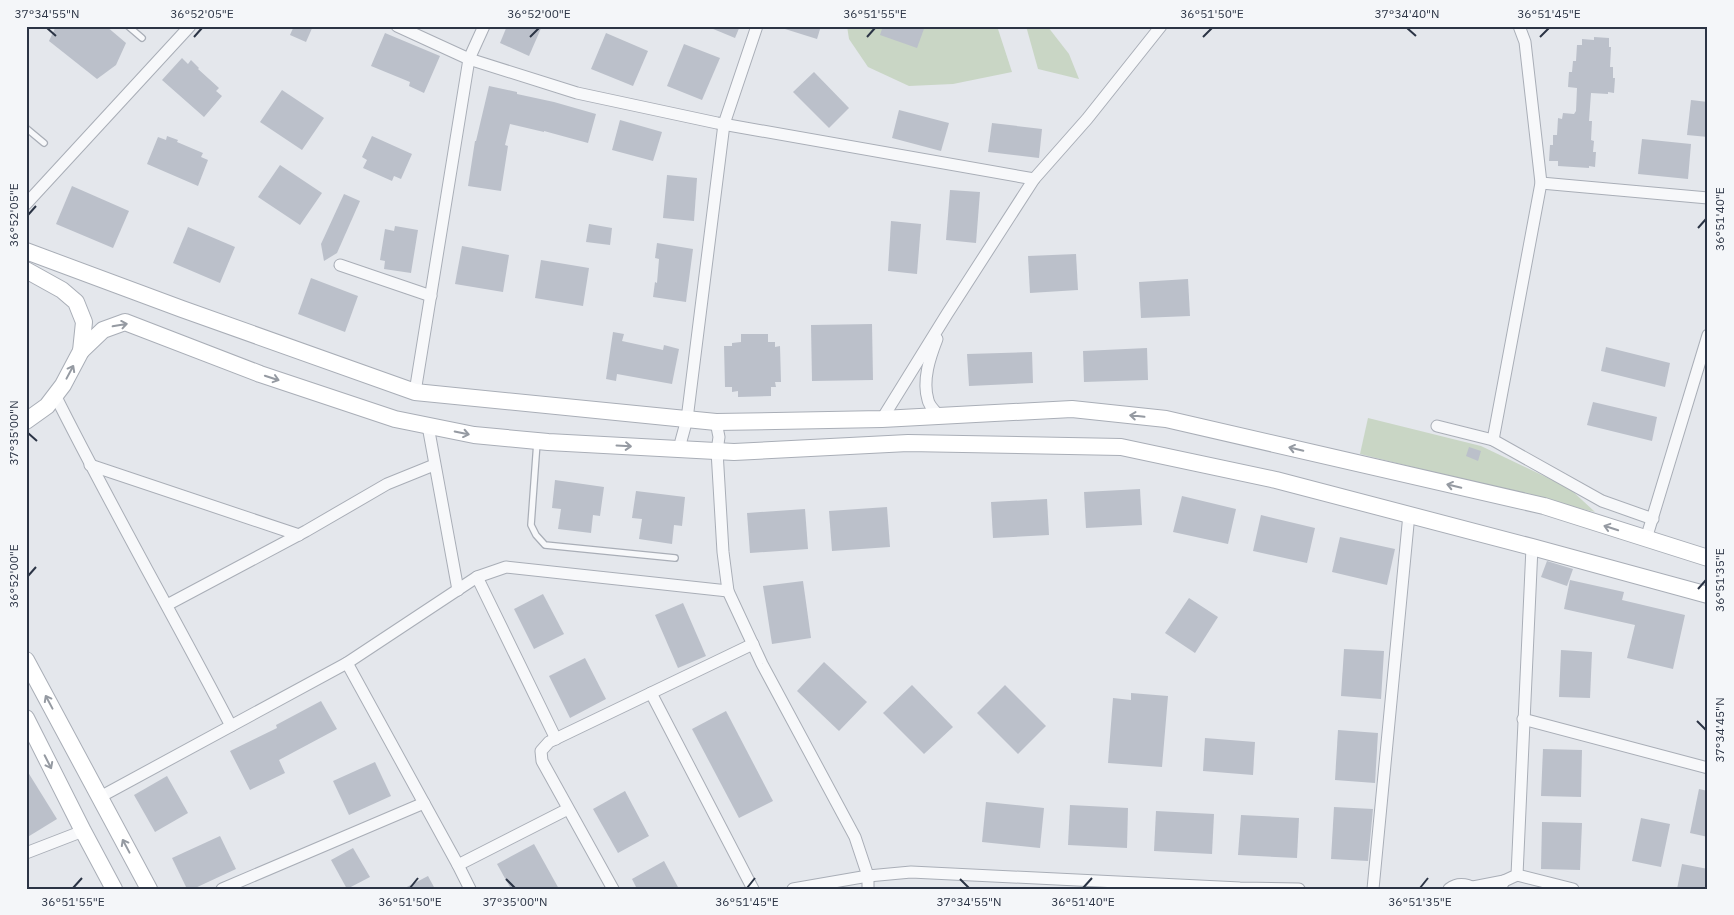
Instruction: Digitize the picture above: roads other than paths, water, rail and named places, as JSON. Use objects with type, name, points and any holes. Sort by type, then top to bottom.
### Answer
[{"type":"main road","points":[[26,251],[415,392],[716,422],[882,419],[1072,409],[1166,419],[1544,506],[1708,558]]},
{"type":"main road","points":[[26,270],[62,290],[76,302],[84,322],[81,351]]},
{"type":"main road","points":[[26,421],[47,406],[55,396],[81,351],[102,330],[125,322],[260,374],[395,419],[474,436],[717,451],[908,443],[1121,446],[1276,480],[1410,514],[1708,595]]},
{"type":"main road","points":[[26,660],[148,889]]},
{"type":"main road","points":[[26,718],[114,889]]},
{"type":"street","points":[[397,26],[469,59],[576,93],[724,124],[1034,179]]},
{"type":"street","points":[[415,392],[469,59],[484,26]]},
{"type":"street","points":[[682,450],[681,441],[688,419],[724,124],[757,26]]},
{"type":"street","points":[[882,419],[1034,179],[1086,119],[1161,26]]},
{"type":"street","points":[[1493,440],[1541,182],[1524,42],[1519,26]]},
{"type":"street","points":[[26,204],[188,27]]},
{"type":"street","points":[[1541,182],[1708,198]]},
{"type":"street","points":[[340,265],[431,296]]},
{"type":"street","points":[[939,416],[928,402],[926,383],[932,352],[947,314]]},
{"type":"street","points":[[1646,539],[1705,354],[1708,335]]},
{"type":"street","points":[[55,396],[90,465],[231,726]]},
{"type":"street","points":[[716,422],[719,437],[717,451],[723,552],[728,591],[762,664],[855,837],[868,876],[868,889]]},
{"type":"street","points":[[428,426],[458,590]]},
{"type":"street","points":[[1437,426],[1493,440],[1602,501],[1652,519]]},
{"type":"street","points":[[90,465],[299,535]]},
{"type":"street","points":[[167,605],[299,535],[387,484],[434,465]]},
{"type":"street","points":[[1373,889],[1410,514]]},
{"type":"street","points":[[1517,874],[1532,547]]},
{"type":"street","points":[[100,797],[347,663],[477,576],[506,568],[728,591]]},
{"type":"street","points":[[477,576],[556,739]]},
{"type":"street","points":[[613,889],[542,761],[541,750],[549,742],[753,644]]},
{"type":"street","points":[[347,663],[470,889]]},
{"type":"street","points":[[651,693],[753,889]]},
{"type":"street","points":[[1523,719],[1708,768]]},
{"type":"street","points":[[222,889],[424,803]]},
{"type":"street","points":[[458,865],[568,808]]},
{"type":"street","points":[[26,853],[83,831]]},
{"type":"street","points":[[793,889],[868,876],[911,872],[1240,888],[1299,889]]},
{"type":"street","points":[[1447,888],[1461,884],[1475,888],[1502,885],[1517,874]]},
{"type":"street","points":[[1517,874],[1573,889]]},
{"type":"lane","points":[[128,26],[142,38]]},
{"type":"lane","points":[[26,128],[44,143]]},
{"type":"lane","points":[[537,441],[531,525],[536,535],[545,545],[675,558]]}]
